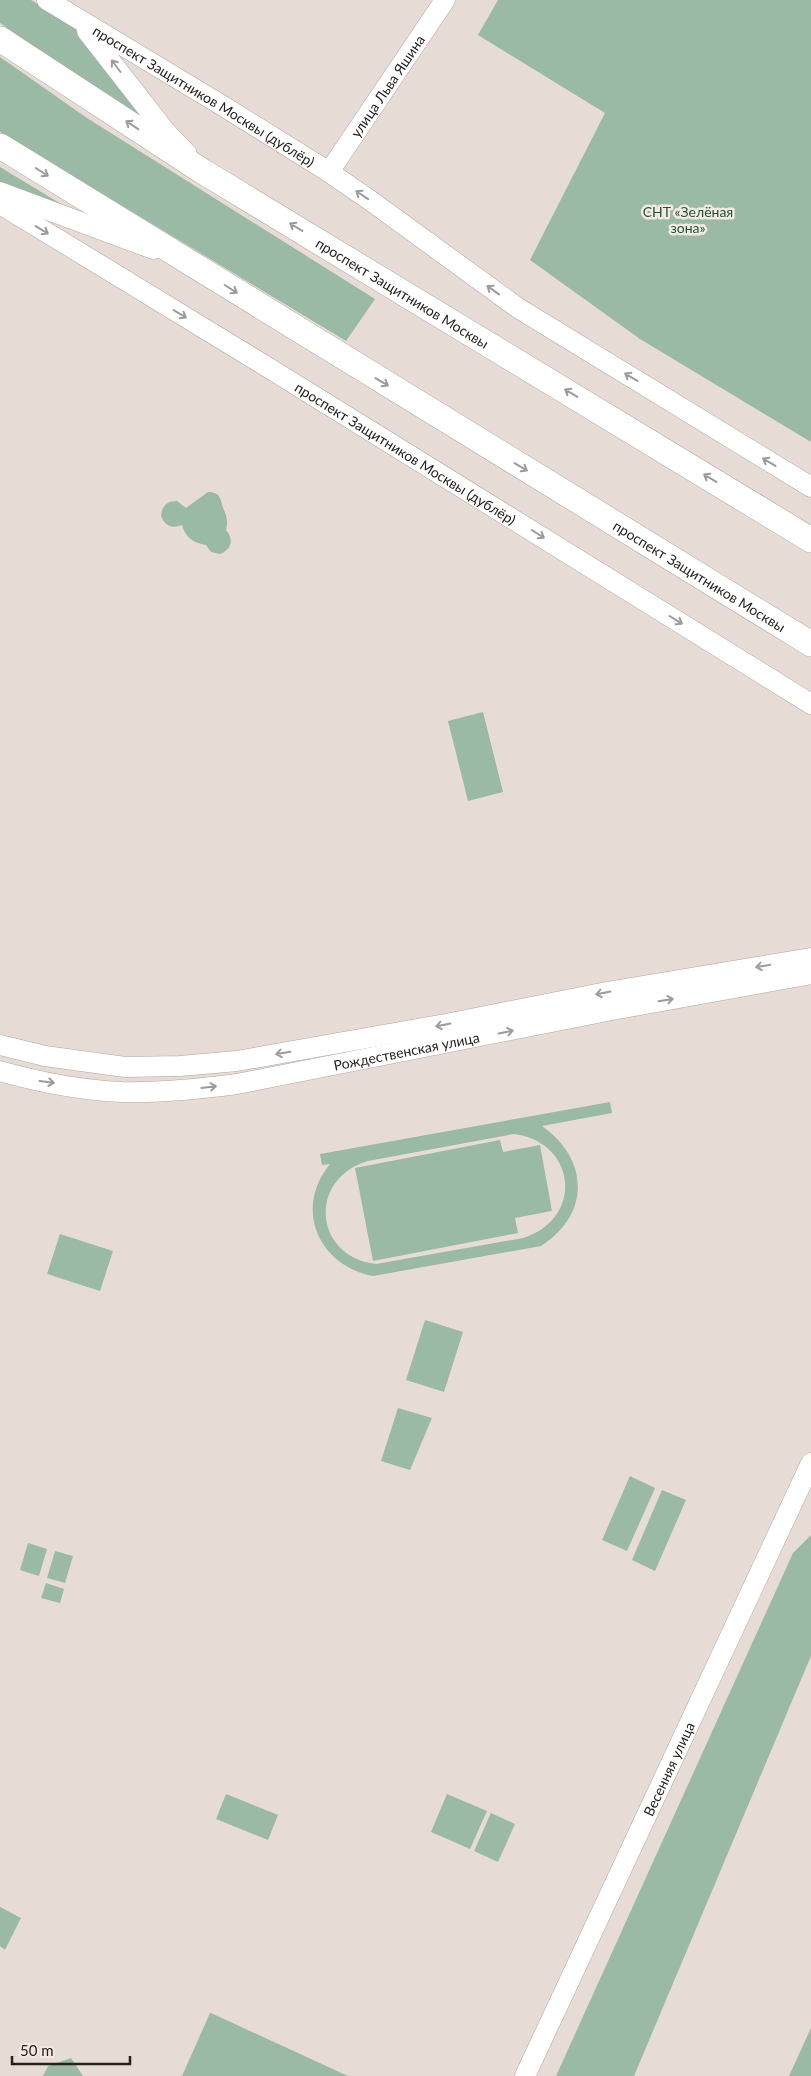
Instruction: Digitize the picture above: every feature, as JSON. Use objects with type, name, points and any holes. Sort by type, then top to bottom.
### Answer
[{"type":"main road","name":"проспект Защитников Москвы","points":[[0,39],[202,171],[811,540]]},
{"type":"main road","name":"проспект Защитников Москвы","points":[[0,146],[340,357],[811,644]]},
{"type":"street","name":"проспект Защитников Москвы (дублёр)","points":[[47,0],[329,172],[518,308],[811,487]]},
{"type":"street","name":"улица Льва Яшина","points":[[329,172],[444,0]]},
{"type":"street","points":[[76,18],[109,57],[165,131],[202,171]]},
{"type":"street","points":[[0,192],[190,263]]},
{"type":"street","name":"проспект Защитников Москвы (дублёр)","points":[[0,204],[811,704]]},
{"type":"street","name":"Рождественская улица","points":[[0,1045],[46,1056],[125,1067],[180,1066],[237,1061],[446,1024],[607,992],[811,958]]},
{"type":"street","name":"Рождественская улица","points":[[0,1072],[40,1082],[120,1092],[186,1090],[237,1084],[612,1010],[811,974]]},
{"type":"street","name":"Весенняя улица","points":[[525,2076],[811,1463]]},
{"type":"green space","points":[[0,0],[31,0],[72,25],[155,130],[0,23]]},
{"type":"green space","name":"СНТ «Зелёная зона»","points":[[498,0],[811,0],[811,442],[640,339],[530,260],[605,113],[478,35]]},
{"type":"green space","points":[[0,57],[87,118],[375,299],[346,341],[0,132]]},
{"type":"green space","points":[[0,167],[76,213],[0,187]]},
{"type":"green space","points":[[208,492],[218,495],[221,500],[226,517],[226,530],[231,540],[229,547],[220,554],[211,552],[206,545],[190,539],[182,525],[169,526],[161,516],[164,507],[168,503],[177,501],[186,508]]},
{"type":"green space","points":[[483,712],[503,792],[468,801],[448,721]]},
{"type":"green space","points":[[610,1102],[612,1113],[542,1126],[558,1139],[569,1154],[576,1170],[578,1186],[576,1203],[569,1218],[557,1233],[541,1246],[373,1276],[354,1270],[338,1261],[326,1248],[317,1233],[313,1217],[314,1199],[319,1181],[330,1164],[322,1165],[320,1154]],"holes":[[[514,1134],[535,1140],[551,1151],[561,1165],[565,1182],[564,1199],[556,1215],[543,1228],[523,1238],[376,1264],[355,1258],[340,1247],[330,1233],[326,1217],[327,1200],[335,1184],[348,1170],[368,1161]]]},
{"type":"green space","points":[[500,1140],[503,1152],[540,1145],[552,1211],[515,1218],[518,1233],[373,1261],[355,1168]]},
{"type":"green space","points":[[60,1234],[113,1251],[100,1291],[47,1274]]},
{"type":"green space","points":[[425,1320],[463,1332],[444,1392],[406,1380]]},
{"type":"green space","points":[[398,1408],[432,1418],[410,1470],[381,1461]]},
{"type":"green space","points":[[630,1476],[655,1488],[627,1551],[602,1540]]},
{"type":"green space","points":[[662,1490],[686,1500],[655,1571],[632,1560]]},
{"type":"green space","points":[[811,1535],[811,1656],[634,2076],[556,2076],[793,1553]]},
{"type":"green space","points":[[28,1543],[47,1549],[39,1576],[20,1570]]},
{"type":"green space","points":[[55,1551],[73,1556],[65,1583],[47,1578]]},
{"type":"green space","points":[[46,1583],[64,1589],[60,1603],[41,1598]]},
{"type":"green space","points":[[226,1794],[278,1815],[268,1840],[216,1819]]},
{"type":"green space","points":[[447,1794],[487,1811],[470,1849],[431,1832]]},
{"type":"green space","points":[[491,1813],[515,1824],[498,1862],[474,1851]]},
{"type":"green space","points":[[0,1907],[21,1918],[5,1950],[0,1946]]},
{"type":"green space","points":[[211,2013],[348,2076],[182,2076]]},
{"type":"green space","points":[[811,2028],[811,2076],[789,2076]]},
{"type":"green space","points":[[71,2058],[83,2076],[43,2076],[48,2066]]}]
